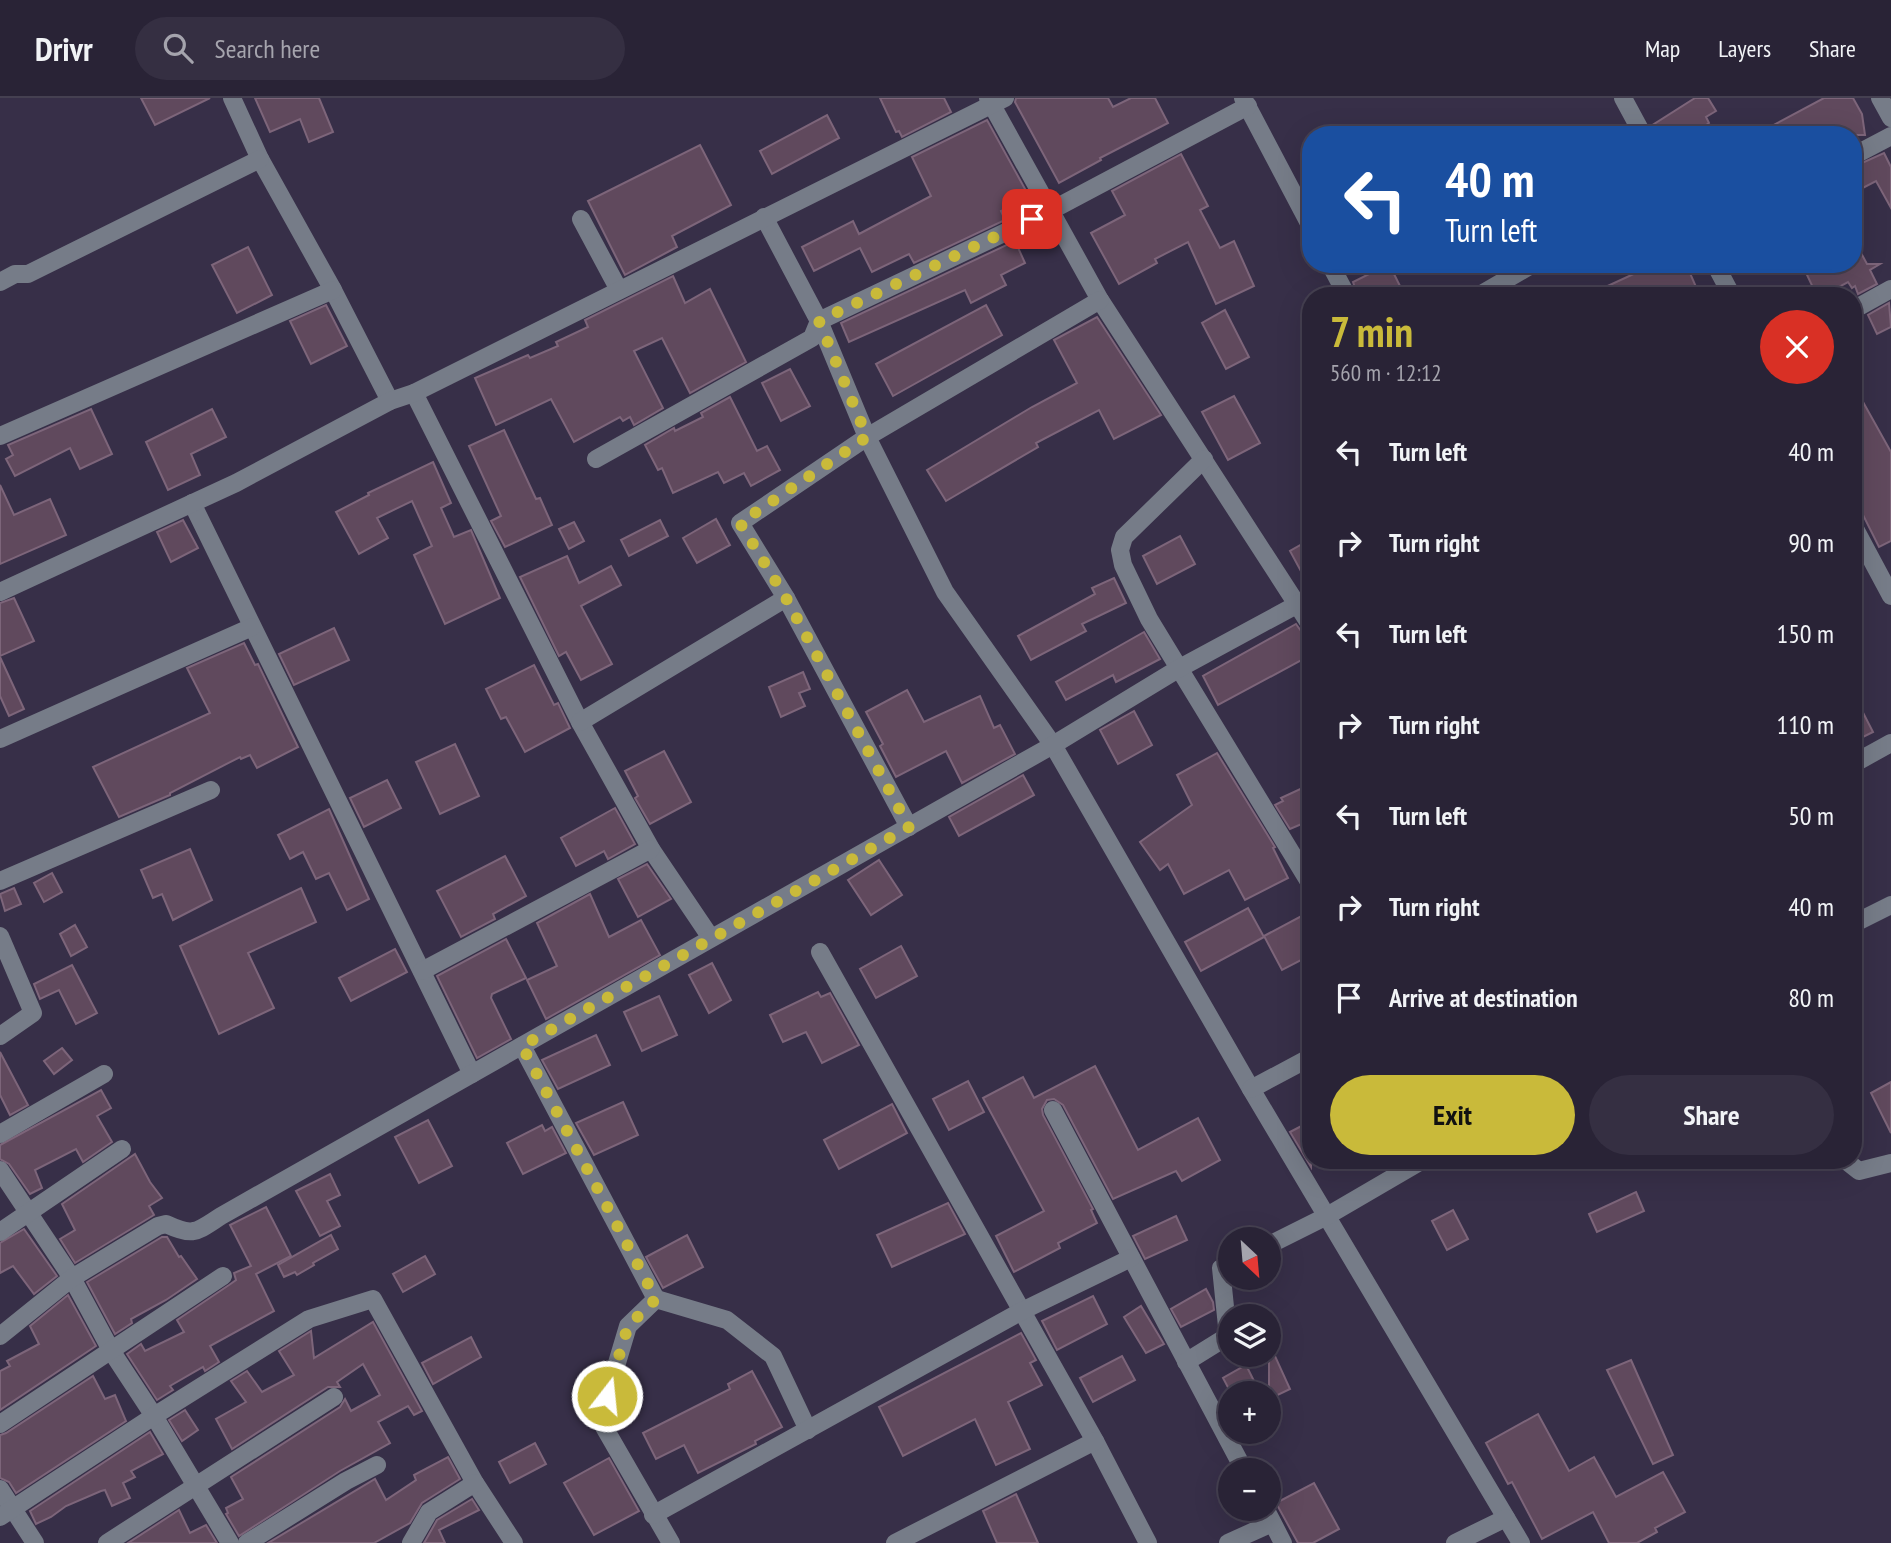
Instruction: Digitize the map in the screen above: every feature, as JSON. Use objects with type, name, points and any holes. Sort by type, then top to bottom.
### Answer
[{"type":"street","points":[[232,98],[260,159],[333,290],[390,401]]},
{"type":"street","points":[[1623,98],[1638,126]]},
{"type":"street","points":[[1880,98],[1891,118]]},
{"type":"street","points":[[0,592],[236,483],[390,401],[414,393],[995,100],[1050,211],[1100,300],[1204,459],[1302,598]]},
{"type":"street","points":[[596,459],[813,338],[819,321],[1050,211],[1245,102],[1302,210]]},
{"type":"street","points":[[1862,151],[1891,136]]},
{"type":"street","points":[[0,281],[15,274],[28,274],[260,159]]},
{"type":"street","points":[[764,217],[819,321],[867,437],[945,592],[1052,745],[1251,1089],[1521,1543]]},
{"type":"street","points":[[581,219],[619,290]]},
{"type":"street","points":[[1493,287],[1518,273]]},
{"type":"street","points":[[1862,305],[1891,289]]},
{"type":"street","points":[[0,436],[333,290]]},
{"type":"street","points":[[909,827],[786,598],[740,523],[867,437],[1100,300]]},
{"type":"street","points":[[414,393],[580,722],[651,849],[711,938]]},
{"type":"street","points":[[1204,459],[1135,524],[1124,537],[1120,550],[1124,565],[1149,619],[1302,870]]},
{"type":"street","points":[[192,503],[472,1074]]},
{"type":"street","points":[[1862,541],[1891,596]]},
{"type":"street","points":[[580,722],[786,598]]},
{"type":"street","points":[[0,1336],[72,1278],[158,1226],[166,1224],[180,1231],[196,1232],[1052,745],[1178,668],[1302,602]]},
{"type":"street","points":[[0,739],[252,627]]},
{"type":"street","points":[[1862,759],[1891,743]]},
{"type":"street","points":[[0,881],[211,790]]},
{"type":"street","points":[[422,971],[651,849]]},
{"type":"street","points":[[1862,920],[1891,905]]},
{"type":"street","points":[[0,936],[33,1013],[0,1037]]},
{"type":"street","points":[[820,952],[1095,1441],[1148,1543]]},
{"type":"street","points":[[522,1046],[656,1299],[727,1320],[773,1356],[808,1430]]},
{"type":"street","points":[[1251,1089],[1302,1062]]},
{"type":"street","points":[[0,1134],[104,1074]]},
{"type":"street","points":[[1053,1110],[1238,1458]]},
{"type":"street","points":[[0,1232],[122,1149]]},
{"type":"street","points":[[1856,1169],[1859,1171],[1891,1163]]},
{"type":"street","points":[[1281,1239],[1327,1216],[1408,1169]]},
{"type":"street","points":[[0,1170],[72,1278],[112,1352],[230,1543]]},
{"type":"street","points":[[653,1515],[1022,1311],[1131,1258]]},
{"type":"street","points":[[0,1424],[223,1276]]},
{"type":"street","points":[[1186,1362],[1228,1336],[1223,1290]]},
{"type":"street","points":[[6,1513],[309,1319],[373,1299],[475,1483],[514,1543]]},
{"type":"street","points":[[656,1299],[628,1326],[600,1420],[671,1543]]},
{"type":"street","points":[[107,1543],[334,1397]]},
{"type":"street","points":[[895,1543],[1095,1441]]},
{"type":"street","points":[[247,1543],[346,1481],[377,1465]]},
{"type":"street","points":[[411,1543],[429,1512],[475,1483]]},
{"type":"street","points":[[0,1489],[6,1513],[35,1543]]},
{"type":"street","points":[[1455,1543],[1506,1518]]},
{"type":"street","points":[[1228,1543],[1261,1521]]},
{"type":"street","points":[[1271,1521],[1283,1543]]},
{"type":"building","points":[[141,98],[210,98],[155,125]]},
{"type":"building","points":[[255,98],[319,98],[333,132],[309,142],[300,119],[270,132]]},
{"type":"building","points":[[880,98],[944,98],[951,112],[902,137],[899,131],[896,132]]},
{"type":"building","points":[[1016,98],[1108,98],[1113,107],[1131,98],[1155,98],[1168,123],[1100,158],[1101,160],[1059,183],[1015,102]]},
{"type":"building","points":[[1695,98],[1708,98],[1716,111],[1706,117],[1709,123],[1704,126],[1651,126]]},
{"type":"building","points":[[1824,98],[1853,98],[1862,114],[1865,135],[1862,135],[1862,126],[1772,126]]},
{"type":"building","points":[[827,115],[839,138],[772,174],[760,151]]},
{"type":"building","points":[[987,120],[1030,198],[1001,211],[1005,220],[914,263],[909,254],[872,272],[860,248],[814,271],[802,247],[853,221],[859,234],[931,196],[912,157]]},
{"type":"building","points":[[700,145],[731,205],[672,236],[677,247],[625,275],[588,201]]},
{"type":"building","points":[[1884,153],[1891,167],[1891,208],[1876,181],[1862,188],[1862,163]]},
{"type":"building","points":[[1181,154],[1208,206],[1200,210],[1220,248],[1234,241],[1254,286],[1216,304],[1188,242],[1155,259],[1157,263],[1119,284],[1091,233],[1125,215],[1112,191]]},
{"type":"building","points":[[1015,241],[1025,263],[1001,275],[1006,285],[971,303],[965,290],[849,342],[841,323]]},
{"type":"building","points":[[248,247],[272,295],[237,313],[212,265]]},
{"type":"building","points":[[1862,255],[1867,264],[1880,264],[1870,270],[1877,284],[1862,292],[1862,287],[1851,287],[1848,282],[1839,287],[1813,287],[1807,275],[1862,273]]},
{"type":"building","points":[[1371,273],[1394,273],[1400,287],[1355,287],[1353,282]]},
{"type":"building","points":[[1636,273],[1690,273],[1696,287],[1606,287]]},
{"type":"building","points":[[673,276],[685,303],[710,289],[746,362],[690,393],[662,338],[634,351],[663,408],[634,425],[630,417],[623,421],[620,417],[574,442],[551,399],[496,425],[475,378],[528,355],[530,358],[558,346],[556,342],[588,327],[585,320]]},
{"type":"building","points":[[1889,303],[1891,327],[1877,334],[1868,315]]},
{"type":"building","points":[[326,305],[347,346],[311,364],[290,321]]},
{"type":"building","points":[[986,305],[1002,335],[893,396],[876,364]]},
{"type":"building","points":[[1225,310],[1249,357],[1226,369],[1202,323]]},
{"type":"building","points":[[1097,317],[1161,415],[1114,439],[1099,410],[1036,443],[1038,447],[946,501],[927,470],[1077,383],[1054,340]]},
{"type":"building","points":[[790,369],[810,406],[781,421],[762,383]]},
{"type":"building","points":[[1234,396],[1260,443],[1228,460],[1202,412]]},
{"type":"building","points":[[730,397],[757,451],[767,446],[780,470],[751,486],[744,473],[724,483],[718,472],[673,493],[662,468],[658,470],[645,445],[674,428],[675,431],[703,417],[701,413]]},
{"type":"building","points":[[1862,400],[1891,452],[1891,541],[1879,547],[1862,513]]},
{"type":"building","points":[[91,409],[112,454],[80,469],[70,448],[15,476],[6,459],[13,455],[8,445]]},
{"type":"building","points":[[212,409],[226,437],[191,454],[200,475],[168,490],[146,442]]},
{"type":"building","points":[[504,430],[536,499],[540,498],[552,525],[505,547],[491,521],[501,516],[469,446]]},
{"type":"building","points":[[433,462],[451,503],[441,508],[454,537],[471,530],[500,598],[445,624],[414,555],[432,546],[412,501],[377,518],[388,538],[359,554],[336,512],[369,495],[368,493]]},
{"type":"building","points":[[0,485],[14,515],[50,499],[66,535],[0,564]]},
{"type":"building","points":[[716,519],[730,545],[697,563],[683,538]]},
{"type":"building","points":[[183,520],[198,548],[171,562],[157,532]]},
{"type":"building","points":[[660,520],[668,536],[629,556],[621,540]]},
{"type":"building","points":[[574,522],[584,541],[569,549],[559,529]]},
{"type":"building","points":[[1180,536],[1195,564],[1157,584],[1143,556]]},
{"type":"building","points":[[1302,544],[1302,573],[1290,551]]},
{"type":"building","points":[[567,556],[579,583],[611,566],[621,585],[581,606],[612,664],[581,680],[566,652],[559,656],[520,577]]},
{"type":"building","points":[[1114,578],[1126,603],[1082,624],[1086,631],[1031,660],[1018,636],[1095,594],[1092,588]]},
{"type":"building","points":[[14,598],[34,641],[0,656],[0,603]]},
{"type":"building","points":[[1296,624],[1302,632],[1302,660],[1218,705],[1203,676]]},
{"type":"building","points":[[334,628],[349,660],[294,685],[279,654]]},
{"type":"building","points":[[1144,632],[1160,659],[1116,682],[1113,675],[1066,700],[1056,682]]},
{"type":"building","points":[[244,643],[255,665],[258,664],[298,747],[257,768],[250,755],[241,759],[240,757],[170,795],[119,817],[93,767],[210,713],[187,668]]},
{"type":"building","points":[[0,657],[24,709],[9,716],[0,696]]},
{"type":"building","points":[[534,665],[554,705],[558,703],[570,728],[525,752],[506,717],[501,719],[486,689]]},
{"type":"building","points":[[803,672],[810,689],[799,693],[805,706],[781,717],[769,687]]},
{"type":"building","points":[[907,690],[924,722],[980,696],[994,728],[1000,725],[1015,754],[962,783],[946,751],[896,777],[866,712]]},
{"type":"building","points":[[1134,711],[1152,745],[1118,764],[1100,730]]},
{"type":"building","points":[[1862,711],[1873,732],[1862,738]]},
{"type":"building","points":[[455,744],[479,796],[440,814],[416,762]]},
{"type":"building","points":[[664,751],[691,802],[650,824],[635,798],[638,796],[625,771]]},
{"type":"building","points":[[1217,753],[1275,847],[1273,848],[1288,878],[1245,900],[1229,870],[1184,894],[1168,864],[1160,870],[1140,842],[1192,805],[1177,775]]},
{"type":"building","points":[[1023,775],[1034,795],[959,836],[949,817]]},
{"type":"building","points":[[387,780],[401,808],[364,827],[350,798]]},
{"type":"building","points":[[1302,788],[1302,824],[1290,829],[1275,805],[1283,801],[1281,798]]},
{"type":"building","points":[[615,808],[635,844],[608,859],[604,851],[576,866],[561,838]]},
{"type":"building","points":[[329,809],[369,899],[347,910],[329,873],[316,879],[303,852],[290,859],[278,835]]},
{"type":"building","points":[[190,849],[212,900],[173,920],[162,894],[153,898],[141,870]]},
{"type":"building","points":[[505,856],[526,896],[493,914],[495,919],[461,937],[437,891]]},
{"type":"building","points":[[879,860],[902,895],[871,915],[848,880]]},
{"type":"building","points":[[647,864],[671,899],[638,917],[618,879]]},
{"type":"building","points":[[52,873],[62,892],[44,902],[34,883]]},
{"type":"building","points":[[14,888],[21,904],[5,911],[0,894]]},
{"type":"building","points":[[301,888],[316,922],[248,953],[274,1008],[219,1034],[180,946]]},
{"type":"building","points":[[590,894],[609,937],[641,920],[660,955],[546,1019],[527,980],[557,966],[537,923]]},
{"type":"building","points":[[1248,908],[1264,937],[1201,971],[1185,942]]},
{"type":"building","points":[[1302,916],[1302,960],[1282,970],[1264,936]]},
{"type":"building","points":[[75,925],[87,947],[71,956],[60,934]]},
{"type":"building","points":[[506,939],[526,978],[492,994],[491,998],[511,1039],[477,1058],[437,976]]},
{"type":"building","points":[[901,946],[917,976],[876,998],[860,969]]},
{"type":"building","points":[[395,949],[407,972],[351,1001],[339,978]]},
{"type":"building","points":[[712,963],[731,1000],[709,1013],[689,975]]},
{"type":"building","points":[[72,965],[97,1013],[76,1024],[59,990],[40,999],[34,984]]},
{"type":"building","points":[[818,992],[821,997],[830,993],[859,1045],[822,1063],[806,1032],[783,1042],[770,1015]]},
{"type":"building","points":[[659,996],[677,1035],[642,1051],[624,1012]]},
{"type":"building","points":[[596,1035],[610,1065],[558,1089],[542,1060]]},
{"type":"building","points":[[62,1048],[72,1060],[54,1074],[44,1061]]},
{"type":"building","points":[[0,1052],[28,1105],[10,1115],[0,1095]]},
{"type":"building","points":[[1095,1066],[1138,1150],[1198,1118],[1220,1160],[1182,1181],[1176,1171],[1113,1199],[1063,1105],[1054,1099],[1047,1100],[1042,1109],[1043,1115],[1093,1209],[1091,1210],[1097,1223],[1058,1243],[1060,1248],[1014,1272],[996,1236],[1044,1211],[983,1098],[1023,1077],[1034,1098]]},
{"type":"building","points":[[968,1081],[984,1112],[949,1130],[933,1099]]},
{"type":"building","points":[[1891,1082],[1891,1133],[1871,1093]]},
{"type":"building","points":[[101,1090],[111,1108],[97,1116],[112,1142],[83,1162],[76,1149],[35,1170],[42,1188],[30,1194],[9,1164],[0,1159],[0,1145]]},
{"type":"building","points":[[623,1102],[638,1135],[594,1155],[576,1123]]},
{"type":"building","points":[[892,1104],[907,1133],[839,1169],[824,1140]]},
{"type":"building","points":[[428,1120],[452,1166],[419,1183],[395,1137]]},
{"type":"building","points":[[542,1125],[545,1131],[552,1127],[566,1153],[523,1174],[507,1143]]},
{"type":"building","points":[[1302,1126],[1302,1152],[1290,1132]]},
{"type":"building","points":[[135,1154],[162,1198],[149,1206],[154,1215],[75,1263],[60,1239],[75,1230],[62,1204]]},
{"type":"building","points":[[330,1174],[340,1195],[327,1201],[340,1226],[320,1236],[296,1191]]},
{"type":"building","points":[[1636,1192],[1644,1211],[1597,1232],[1589,1214]]},
{"type":"building","points":[[948,1203],[965,1234],[892,1267],[877,1235]]},
{"type":"building","points":[[266,1207],[291,1256],[256,1274],[274,1311],[210,1346],[219,1362],[205,1371],[203,1367],[170,1386],[173,1390],[157,1400],[127,1354],[141,1344],[145,1351],[184,1332],[177,1320],[236,1280],[234,1273],[251,1266],[230,1225]]},
{"type":"building","points":[[1453,1210],[1468,1239],[1447,1250],[1432,1221]]},
{"type":"building","points":[[1176,1216],[1187,1240],[1145,1259],[1133,1236]]},
{"type":"building","points":[[24,1229],[57,1276],[34,1294],[13,1266],[0,1273],[0,1243]]},
{"type":"building","points":[[331,1235],[338,1249],[297,1275],[295,1272],[284,1277],[278,1265]]},
{"type":"building","points":[[687,1235],[703,1267],[663,1288],[646,1257]]},
{"type":"building","points":[[162,1237],[167,1237],[197,1279],[131,1319],[132,1323],[115,1334],[87,1282]]},
{"type":"building","points":[[425,1256],[435,1274],[403,1292],[393,1274]]},
{"type":"building","points":[[1206,1289],[1214,1310],[1181,1327],[1171,1309]]},
{"type":"building","points":[[68,1295],[96,1346],[0,1410],[0,1371],[10,1366],[7,1361],[39,1344],[30,1326]]},
{"type":"building","points":[[1093,1296],[1107,1324],[1057,1350],[1042,1321]]},
{"type":"building","points":[[1141,1306],[1164,1344],[1146,1353],[1124,1317]]},
{"type":"building","points":[[373,1322],[422,1411],[414,1415],[408,1406],[378,1422],[390,1443],[340,1471],[239,1536],[226,1514],[226,1508],[243,1499],[231,1477],[340,1407],[345,1399],[351,1411],[380,1395],[363,1364],[337,1382],[340,1387],[328,1387],[232,1449],[216,1419],[246,1402],[231,1381],[247,1371],[262,1392],[294,1375],[279,1351],[311,1331],[314,1358]]},
{"type":"building","points":[[1021,1333],[1036,1360],[1030,1363],[1042,1385],[1008,1402],[1030,1449],[996,1465],[975,1419],[903,1456],[879,1407]]},
{"type":"building","points":[[471,1337],[481,1357],[433,1384],[422,1363]]},
{"type":"building","points":[[1122,1356],[1135,1380],[1093,1402],[1080,1378]]},
{"type":"building","points":[[1631,1360],[1673,1455],[1653,1464],[1607,1370]]},
{"type":"building","points":[[1247,1367],[1254,1381],[1225,1381],[1223,1378]]},
{"type":"building","points":[[1269,1367],[1280,1367],[1290,1389],[1281,1393],[1281,1381],[1269,1381]]},
{"type":"building","points":[[752,1371],[782,1427],[755,1441],[756,1444],[698,1473],[684,1445],[656,1459],[643,1433],[730,1389],[728,1384]]},
{"type":"building","points":[[93,1376],[105,1399],[115,1395],[126,1421],[16,1493],[9,1482],[0,1478],[0,1435]]},
{"type":"building","points":[[185,1410],[198,1430],[182,1441],[169,1420]]},
{"type":"building","points":[[1538,1414],[1569,1471],[1594,1457],[1616,1497],[1663,1472],[1685,1512],[1655,1528],[1657,1532],[1637,1543],[1609,1543],[1593,1512],[1542,1539],[1512,1482],[1508,1484],[1486,1443]]},
{"type":"building","points":[[150,1432],[163,1454],[131,1471],[135,1477],[123,1483],[130,1498],[112,1506],[105,1490],[101,1491],[66,1506],[36,1524],[30,1511]]},
{"type":"building","points":[[535,1443],[546,1464],[510,1483],[499,1462]]},
{"type":"building","points":[[448,1457],[460,1479],[422,1503],[410,1523],[374,1543],[268,1543],[375,1479],[386,1500],[416,1480],[414,1475]]},
{"type":"building","points":[[609,1458],[639,1511],[594,1535],[564,1483]]},
{"type":"building","points":[[1314,1483],[1339,1529],[1313,1543],[1298,1543],[1281,1512],[1281,1500]]},
{"type":"building","points":[[1016,1494],[1038,1543],[997,1543],[983,1511]]},
{"type":"building","points":[[472,1499],[479,1510],[439,1530],[445,1543],[424,1543],[437,1520]]},
{"type":"building","points":[[179,1510],[190,1533],[206,1525],[217,1543],[128,1543]]},
{"type":"route","points":[[607,1396],[628,1326],[656,1299],[522,1046],[909,827],[786,598],[740,523],[867,437],[819,321],[1032,219]]}]
